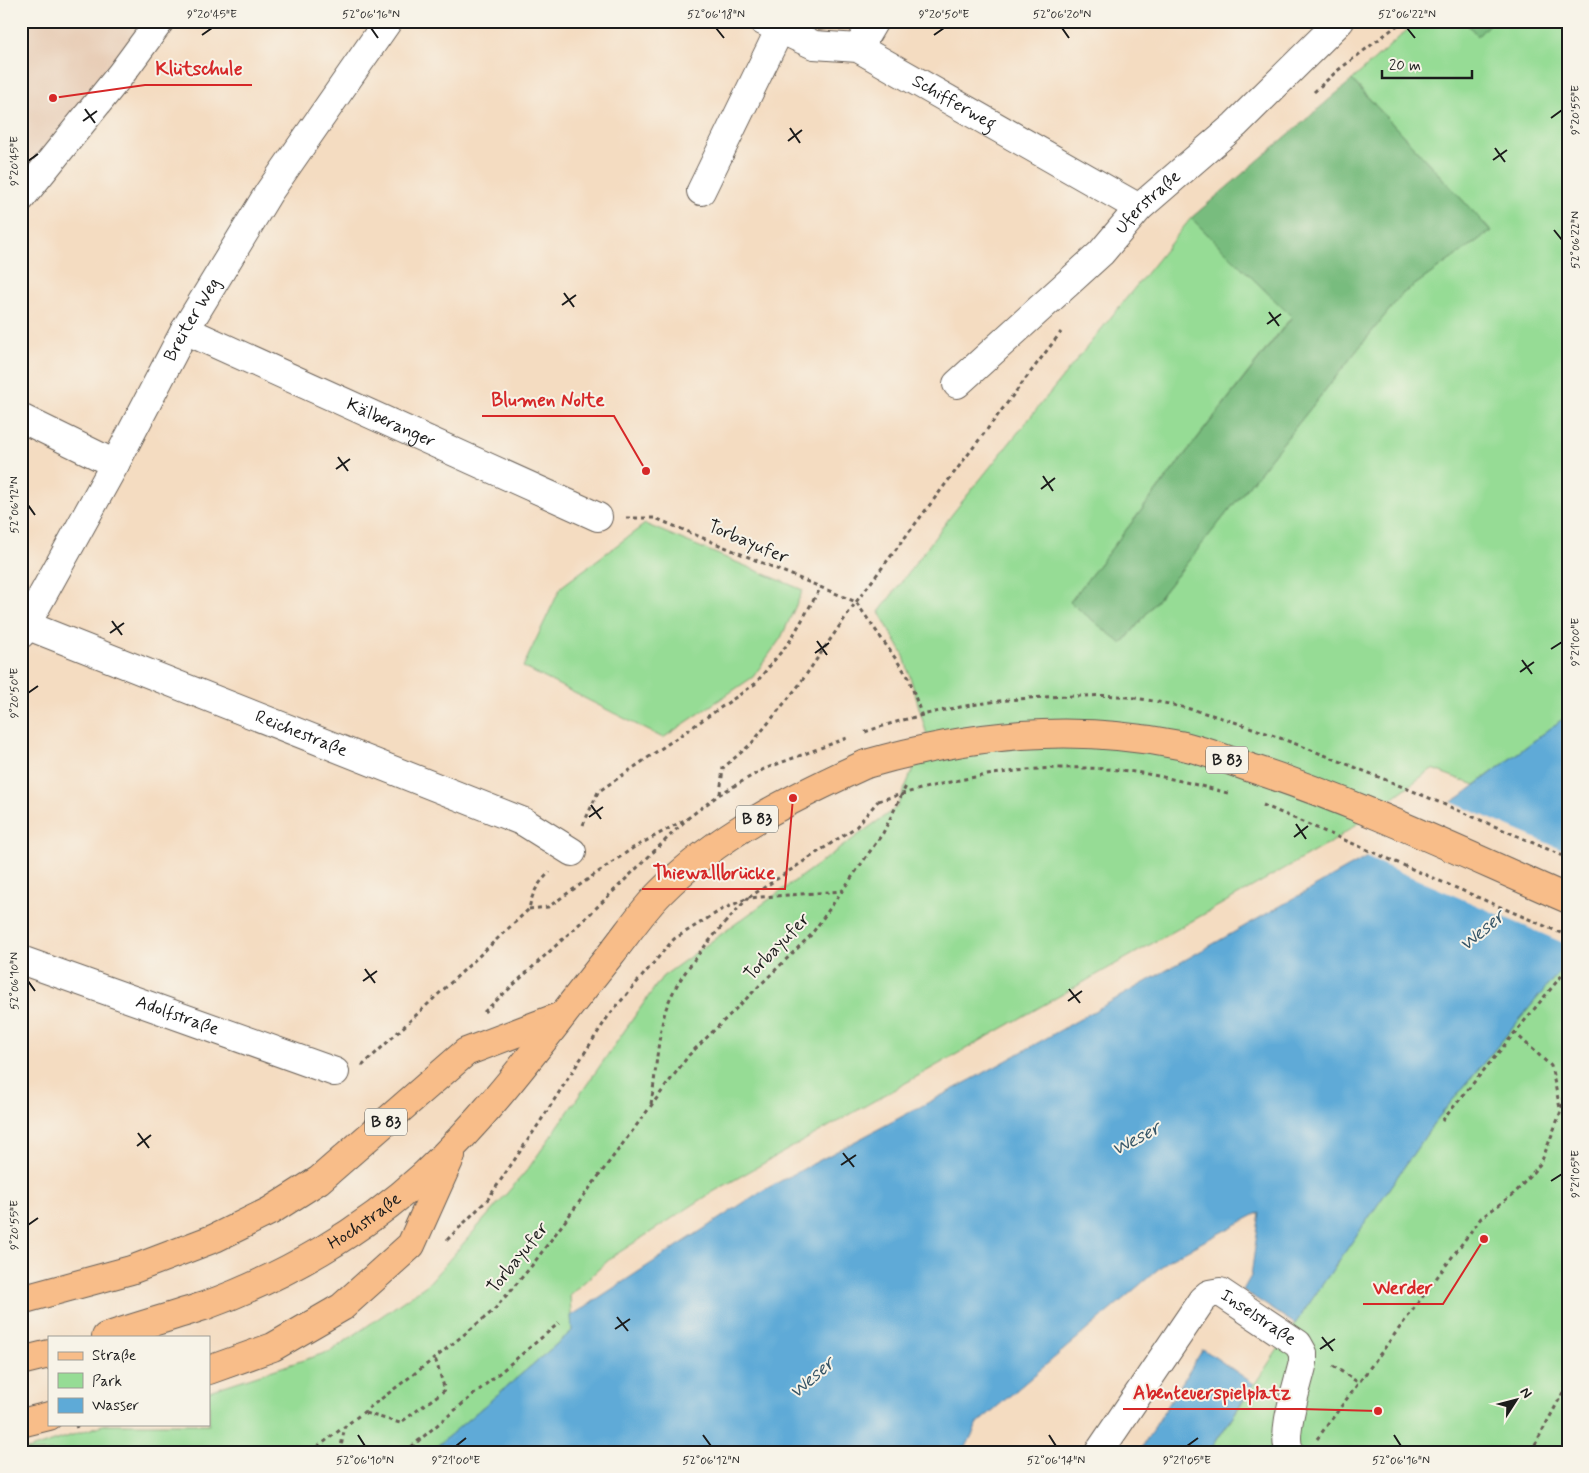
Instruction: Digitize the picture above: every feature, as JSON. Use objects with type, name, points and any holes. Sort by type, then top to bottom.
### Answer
[{"type":"main road","name":"B 83","points":[[21,1300],[131,1270],[215,1238],[270,1211],[319,1180],[466,1052],[561,1016],[660,893],[702,856],[731,834],[793,798],[866,764],[910,751],[984,737],[1044,732],[1110,734],[1180,745],[1302,785],[1568,899]]},
{"type":"main road","name":"Hochstraße","points":[[109,1336],[205,1306],[280,1273],[360,1227],[424,1175],[457,1142],[501,1092],[561,1016]]},
{"type":"main road","name":"B 83","points":[[210,1370],[273,1347],[310,1327],[342,1307],[411,1245],[457,1142]]},
{"type":"main road","points":[[21,1361],[48,1354]]},
{"type":"main road","points":[[21,1423],[48,1416]]},
{"type":"street","points":[[21,198],[121,74],[160,21]]},
{"type":"street","name":"Breiter Weg","points":[[24,630],[115,464],[185,330],[269,192],[388,21]]},
{"type":"street","points":[[858,48],[874,21]]},
{"type":"street","name":"Uferstraße","points":[[957,384],[1101,253],[1139,208],[1235,125],[1340,21]]},
{"type":"street","points":[[701,191],[771,25]]},
{"type":"street","name":"Schifferweg","points":[[771,25],[814,45],[858,48],[1139,208]]},
{"type":"street","name":"Kälberanger","points":[[185,330],[598,517]]},
{"type":"street","points":[[21,418],[115,464]]},
{"type":"street","name":"Reichestraße","points":[[24,630],[524,822],[572,852]]},
{"type":"street","name":"Adolfstraße","points":[[21,960],[335,1072]]},
{"type":"street","name":"Inselstraße","points":[[1099,1452],[1202,1300],[1209,1294],[1220,1292],[1298,1344],[1303,1353],[1304,1362],[1288,1422],[1288,1448],[1302,1448]]},
{"type":"path","points":[[720,794],[723,768],[752,743],[799,684],[856,602],[1062,331]]},
{"type":"path","name":"Torbayufer","points":[[598,517],[655,518],[856,602]]},
{"type":"path","points":[[856,602],[910,678],[925,727]]},
{"type":"path","points":[[482,1015],[688,818],[720,794],[764,769],[848,738]]},
{"type":"path","points":[[442,1245],[488,1199],[609,1015],[674,939],[722,910],[748,898],[856,827],[878,801],[965,777],[1019,770],[1063,768],[1119,770],[1183,781],[1238,796]]},
{"type":"path","name":"Torbayufer","points":[[311,1452],[435,1358],[493,1311],[530,1268],[689,1055],[811,935],[883,833],[908,780]]},
{"type":"path","points":[[1256,803],[1568,936]]},
{"type":"path","points":[[529,909],[548,907],[633,848],[688,818]]},
{"type":"path","points":[[651,1104],[666,1012],[685,972],[748,898],[843,891]]},
{"type":"path","points":[[1442,1121],[1568,968]]},
{"type":"path","points":[[1514,1032],[1551,1066],[1561,1111]]},
{"type":"path","points":[[1302,1448],[1481,1218],[1528,1179],[1540,1163],[1561,1111],[1564,1098],[1568,1093]]},
{"type":"path","points":[[405,1452],[559,1323]]},
{"type":"path","points":[[364,1413],[400,1423],[445,1390],[435,1358]]},
{"type":"path","points":[[1531,1452],[1568,1384]]},
{"type":"path","points":[[340,1452],[345,1426]]},
{"type":"shaded area","points":[[21,21],[146,21],[23,175],[21,174]]},
{"type":"green space","points":[[1417,21],[1464,21],[1478,35],[1492,21],[1568,21],[1568,715],[1475,785],[1432,769],[1335,840],[713,1192],[612,1257],[570,1295],[572,1331],[430,1452],[21,1452],[100,1426],[210,1426],[210,1391],[331,1351],[428,1284],[528,1169],[662,977],[897,807],[927,735],[904,656],[879,612],[953,513],[1191,218],[1292,316],[1070,602],[1123,643],[1402,294],[1491,231],[1352,80]]},
{"type":"green space","points":[[1464,21],[1492,21],[1478,36]]},
{"type":"green space","points":[[1352,80],[1491,231],[1402,294],[1122,644],[1070,602],[1292,317],[1191,218]]},
{"type":"green space","points":[[645,524],[803,590],[781,638],[753,677],[663,738],[523,667],[561,587]]},
{"type":"green space","points":[[1568,961],[1568,1452],[1209,1452],[1438,1118]]},
{"type":"water","name":"Weser","points":[[1568,715],[1568,961],[1438,1118],[1295,1324],[1243,1290],[1251,1276],[1260,1212],[1170,1259],[978,1423],[965,1449],[959,1452],[430,1452],[572,1331],[571,1316],[760,1192],[995,1067],[1362,860],[1461,796]]},
{"type":"water","points":[[1203,1349],[1254,1384],[1209,1452],[1139,1452]]},
{"type":"pier","points":[[1449,801],[1568,852],[1568,945],[1363,856]]},
{"type":"place","name":"Klütschule","points":[[53,98]]},
{"type":"place","name":"Blumen Nolte","points":[[646,471]]},
{"type":"place","name":"Thiewallbrücke","points":[[793,798]]},
{"type":"place","name":"Werder","points":[[1484,1239]]},
{"type":"place","name":"Abenteuerspielplatz","points":[[1378,1411]]}]
